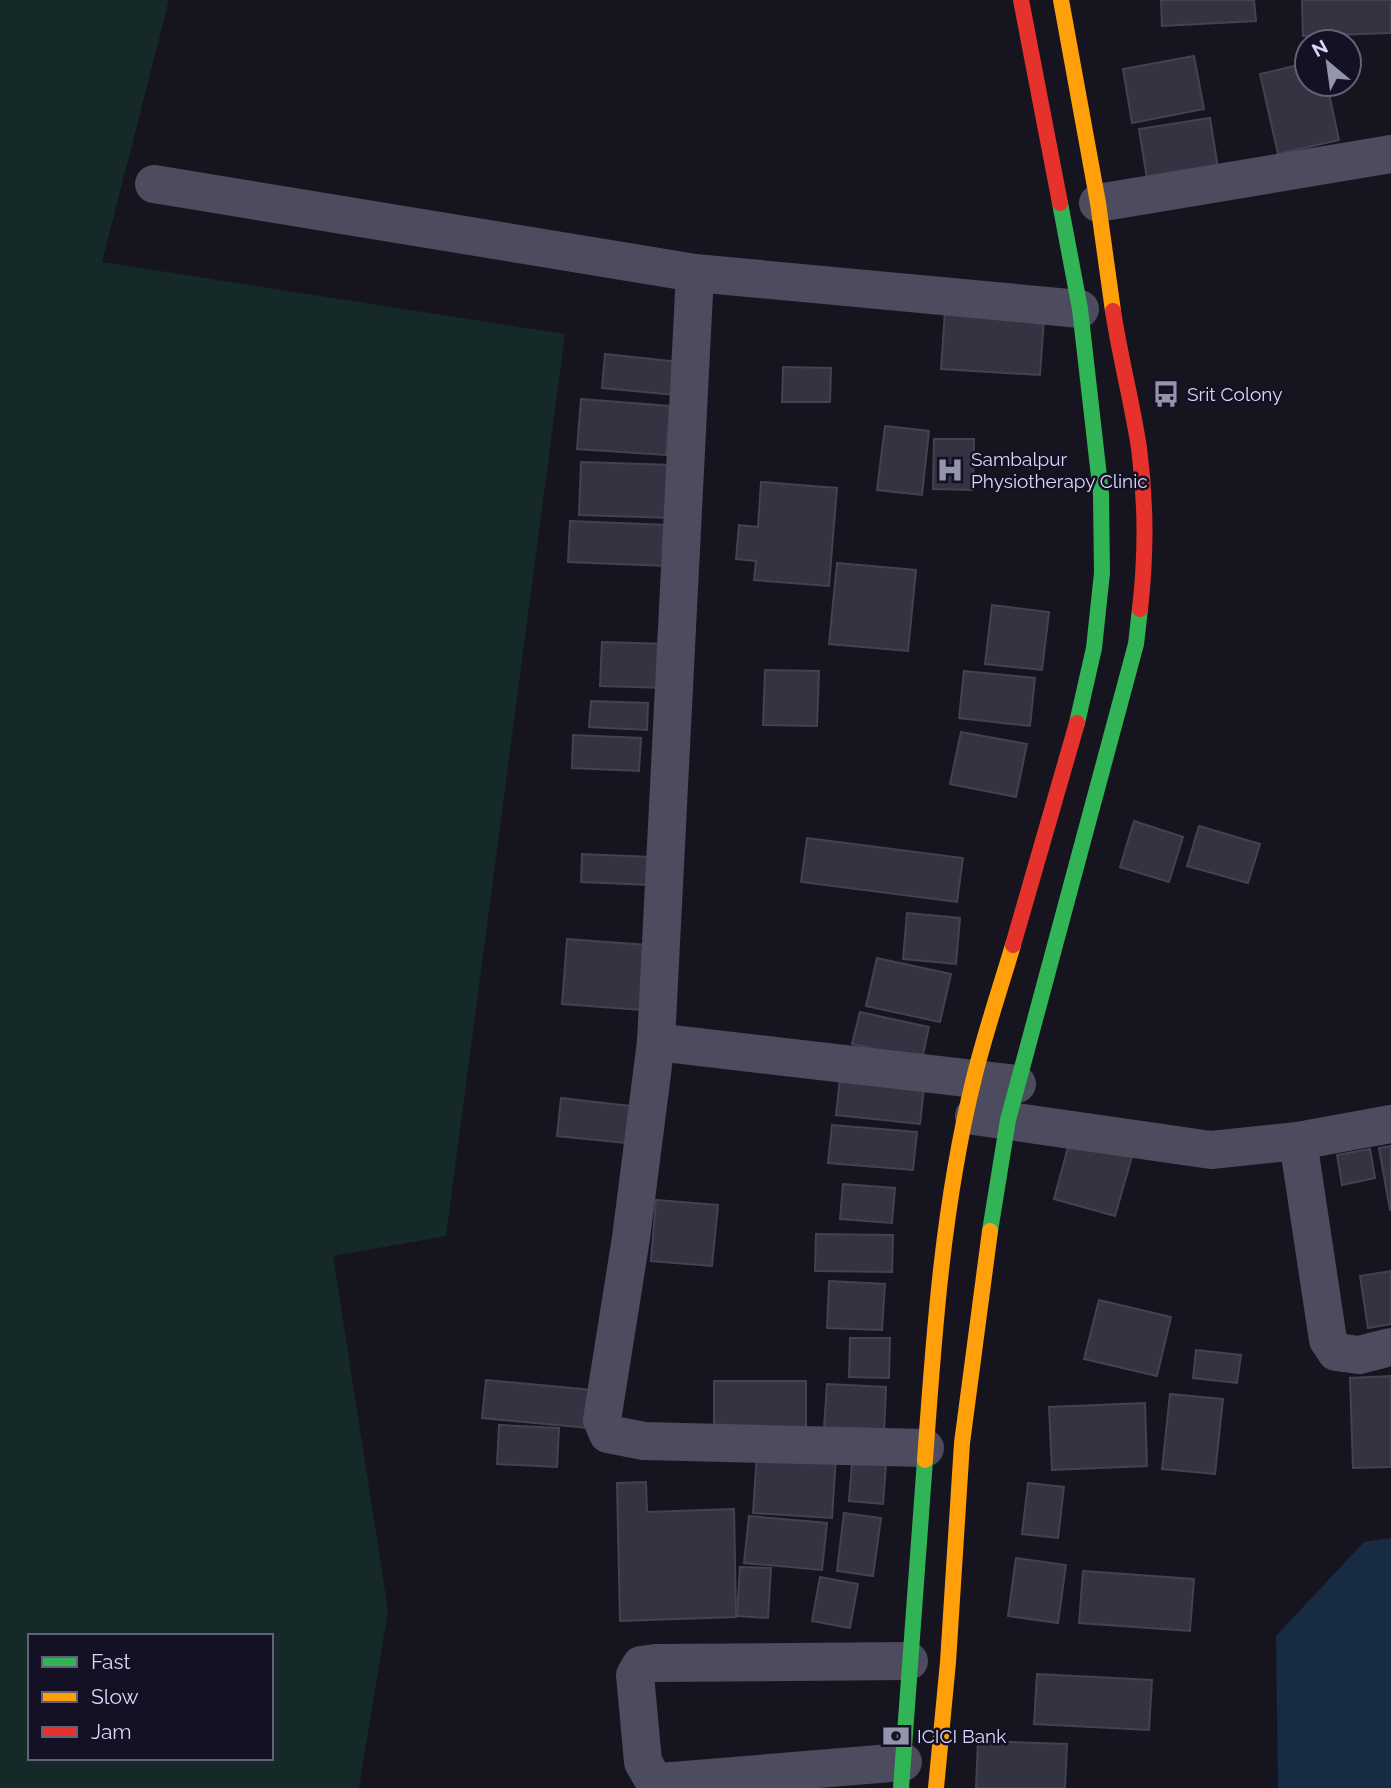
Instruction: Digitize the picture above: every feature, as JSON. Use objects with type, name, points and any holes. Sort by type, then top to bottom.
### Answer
[{"type":"main road","points":[[902,1775],[936,1302],[953,1185],[971,1097],[1072,743],[1094,648],[1102,573],[1101,494],[1080,309],[1021,0]]},
{"type":"main road","points":[[936,1788],[948,1662],[962,1443],[997,1178],[1013,1102],[1136,644],[1143,581],[1144,523],[1139,450],[1113,313],[1098,203],[1061,0]]},
{"type":"street","points":[[1098,203],[1391,154]]},
{"type":"street","points":[[154,184],[695,273],[1080,309]]},
{"type":"street","points":[[695,273],[656,1042],[631,1238],[602,1420],[608,1434],[645,1441],[925,1448]]},
{"type":"street","points":[[656,1042],[1013,1102],[1211,1150],[1298,1141],[1391,1125]]},
{"type":"street","points":[[1298,1141],[1328,1340],[1336,1352],[1359,1355],[1391,1346]]},
{"type":"street","points":[[902,1775],[660,1782],[651,1776],[643,1762],[635,1675],[641,1665],[656,1662],[909,1661]]},
{"type":"green space","points":[[0,0],[169,0],[102,262],[565,334],[446,1236],[333,1256],[388,1610],[359,1788],[0,1788]]},
{"type":"water","points":[[1391,1538],[1391,1788],[1278,1788],[1276,1636],[1364,1542]]},
{"type":"building","points":[[1161,0],[1254,0],[1256,21],[1162,26]]},
{"type":"building","points":[[1302,0],[1391,0],[1391,33],[1363,34],[1363,28],[1303,28]]},
{"type":"building","points":[[1194,56],[1204,109],[1132,123],[1123,69]]},
{"type":"building","points":[[1293,66],[1293,98],[1330,98],[1339,140],[1278,154],[1260,74]]},
{"type":"building","points":[[1210,118],[1218,168],[1147,179],[1139,129]]},
{"type":"building","points":[[945,311],[1044,318],[1040,375],[941,369]]},
{"type":"building","points":[[605,354],[679,362],[675,395],[602,388]]},
{"type":"building","points":[[783,367],[831,368],[830,402],[782,402]]},
{"type":"building","points":[[581,399],[670,406],[666,455],[577,449]]},
{"type":"building","points":[[885,426],[929,431],[922,495],[877,490]]},
{"type":"building","points":[[934,439],[974,439],[973,490],[933,489]]},
{"type":"building","points":[[581,462],[673,465],[671,518],[579,515]]},
{"type":"building","points":[[761,482],[837,488],[829,586],[754,580],[756,561],[736,559],[739,525],[758,527]]},
{"type":"building","points":[[570,521],[668,525],[666,566],[568,562]]},
{"type":"building","points":[[837,563],[916,570],[908,651],[829,644]]},
{"type":"building","points":[[992,605],[1049,612],[1042,670],[985,664]]},
{"type":"building","points":[[602,642],[668,644],[666,688],[600,686]]},
{"type":"building","points":[[765,670],[819,671],[817,726],[763,725]]},
{"type":"building","points":[[964,671],[1035,678],[1030,726],[959,718]]},
{"type":"building","points":[[591,701],[648,703],[647,730],[589,727]]},
{"type":"building","points":[[961,732],[1027,744],[1016,797],[950,784]]},
{"type":"building","points":[[573,735],[641,738],[639,771],[572,768]]},
{"type":"building","points":[[1134,821],[1183,837],[1169,882],[1120,867]]},
{"type":"building","points":[[1199,826],[1260,844],[1248,883],[1187,866]]},
{"type":"building","points":[[807,838],[963,858],[957,902],[801,882]]},
{"type":"building","points":[[582,854],[651,857],[649,885],[581,882]]},
{"type":"building","points":[[907,913],[960,918],[956,964],[903,959]]},
{"type":"building","points":[[567,939],[647,945],[641,1010],[562,1004]]},
{"type":"building","points":[[877,958],[951,974],[940,1022],[866,1006]]},
{"type":"building","points":[[860,1012],[929,1027],[922,1059],[852,1044]]},
{"type":"building","points":[[841,1069],[925,1078],[920,1124],[836,1115]]},
{"type":"building","points":[[561,1098],[630,1106],[626,1143],[557,1136]]},
{"type":"building","points":[[832,1125],[917,1132],[913,1170],[828,1163]]},
{"type":"building","points":[[1071,1136],[1133,1153],[1115,1216],[1054,1199]]},
{"type":"building","points":[[1391,1146],[1391,1210],[1390,1210],[1379,1148]]},
{"type":"building","points":[[1370,1149],[1375,1178],[1342,1185],[1337,1155]]},
{"type":"building","points":[[843,1184],[895,1188],[892,1223],[840,1219]]},
{"type":"building","points":[[656,1200],[718,1205],[712,1266],[651,1261]]},
{"type":"building","points":[[816,1234],[893,1235],[892,1272],[815,1271]]},
{"type":"building","points":[[1391,1271],[1391,1324],[1368,1328],[1360,1276]]},
{"type":"building","points":[[829,1281],[885,1284],[882,1330],[827,1328]]},
{"type":"building","points":[[1099,1300],[1171,1317],[1157,1376],[1084,1359]]},
{"type":"building","points":[[850,1338],[890,1338],[889,1378],[849,1377]]},
{"type":"building","points":[[1196,1350],[1241,1355],[1237,1383],[1193,1378]]},
{"type":"building","points":[[1391,1376],[1391,1467],[1353,1468],[1350,1378]]},
{"type":"building","points":[[486,1380],[592,1390],[588,1428],[482,1418]]},
{"type":"building","points":[[714,1381],[806,1381],[806,1428],[714,1429]]},
{"type":"building","points":[[827,1384],[886,1387],[884,1432],[824,1428]]},
{"type":"building","points":[[1170,1394],[1223,1399],[1215,1474],[1162,1469]]},
{"type":"building","points":[[1145,1403],[1147,1466],[1052,1470],[1049,1407]]},
{"type":"building","points":[[499,1425],[559,1428],[557,1467],[497,1464]]},
{"type":"building","points":[[853,1450],[887,1452],[883,1504],[849,1501]]},
{"type":"building","points":[[757,1453],[836,1457],[832,1518],[753,1513]]},
{"type":"building","points":[[646,1482],[647,1512],[734,1509],[736,1617],[620,1621],[617,1483]]},
{"type":"building","points":[[1028,1483],[1064,1487],[1058,1538],[1022,1534]]},
{"type":"building","points":[[844,1513],[881,1518],[873,1576],[837,1571]]},
{"type":"building","points":[[749,1516],[827,1523],[822,1570],[744,1563]]},
{"type":"building","points":[[1016,1558],[1066,1565],[1058,1623],[1008,1616]]},
{"type":"building","points":[[740,1567],[771,1568],[768,1618],[737,1616]]},
{"type":"building","points":[[1083,1571],[1194,1579],[1190,1631],[1079,1623]]},
{"type":"building","points":[[820,1577],[858,1584],[850,1628],[812,1621]]},
{"type":"building","points":[[1037,1674],[1152,1680],[1149,1730],[1034,1724]]},
{"type":"building","points":[[978,1741],[1067,1744],[1065,1788],[976,1788]]},
{"type":"traffic: fast","points":[[1060,203],[1080,309],[1101,494],[1102,573],[1094,648],[1077,723]]},
{"type":"traffic: fast","points":[[990,1231],[1008,1120],[1136,644],[1140,609]]},
{"type":"traffic: fast","points":[[901,1788],[925,1460]]},
{"type":"traffic: slow","points":[[1061,0],[1098,203],[1113,311]]},
{"type":"traffic: slow","points":[[925,1460],[936,1316],[947,1220],[963,1125],[978,1061],[1013,945]]},
{"type":"traffic: slow","points":[[936,1788],[948,1662],[962,1443],[990,1231]]},
{"type":"traffic: jam","points":[[1021,0],[1060,203]]},
{"type":"traffic: jam","points":[[1113,311],[1136,431],[1143,488],[1140,609]]},
{"type":"traffic: jam","points":[[1013,945],[1077,723]]},
{"type":"place","name":"Srit Colony","points":[[1166,394]]},
{"type":"place","name":"Sambalpur Physiotherapy Clinic","points":[[950,470]]},
{"type":"place","name":"ICICI Bank","points":[[896,1736]]}]
